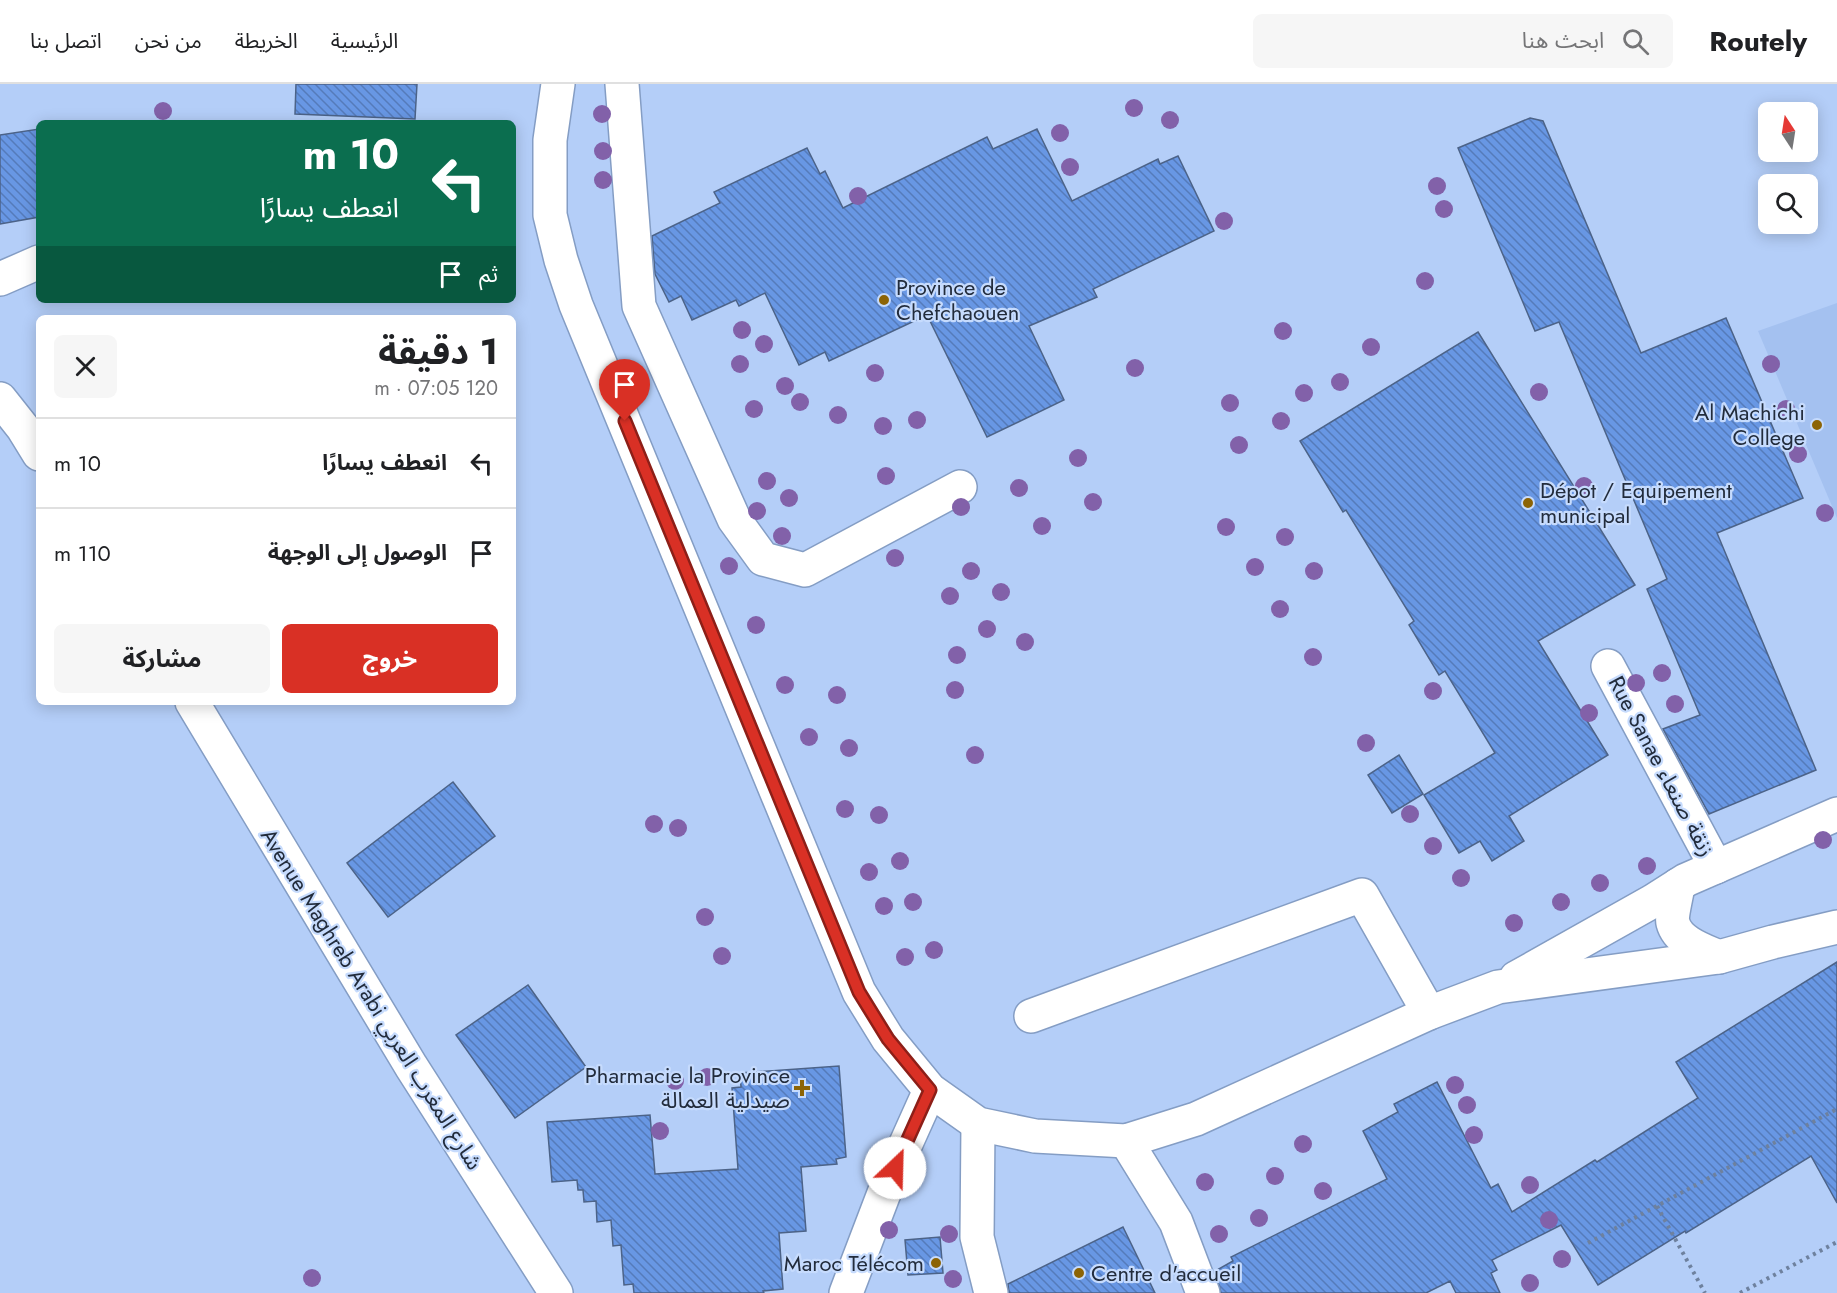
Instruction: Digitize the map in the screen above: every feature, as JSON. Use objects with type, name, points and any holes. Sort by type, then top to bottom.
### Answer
[{"type":"street","points":[[558,84],[550,140],[550,215],[561,260],[576,304],[859,992],[888,1039],[930,1090],[978,1124],[1035,1136],[1126,1140],[1196,1119],[1429,1013],[1498,987],[1678,885],[1837,814]]},
{"type":"street","points":[[622,84],[639,306],[734,519],[764,559],[805,570],[960,487]]},
{"type":"street","points":[[0,279],[36,263]]},
{"type":"street","points":[[0,399],[36,449]]},
{"type":"street","name":"Rue Sanae زنقة صنعاء","points":[[1608,666],[1716,867]]},
{"type":"street","name":"Avenue Maghreb Arabi شارع المغرب العربي","points":[[194,705],[411,1066],[556,1293]]},
{"type":"street","points":[[1678,885],[1673,922],[1677,932],[1688,942],[1719,957]]},
{"type":"street","points":[[1031,1016],[1362,895],[1429,1013]]},
{"type":"street","points":[[1498,987],[1719,957],[1837,927]]},
{"type":"street","points":[[846,1293],[886,1188],[930,1090]]},
{"type":"street","points":[[978,1124],[977,1237],[991,1293]]},
{"type":"street","points":[[1126,1140],[1176,1222],[1203,1293]]},
{"type":"path","points":[[1588,1243],[1837,1109]]},
{"type":"path","points":[[1657,1206],[1705,1293]]},
{"type":"path","points":[[1740,1293],[1837,1242]]},
{"type":"shaded area","name":"Al Machichi College","points":[[1837,303],[1837,518],[1758,331]]},
{"type":"building","points":[[296,84],[417,84],[415,119],[295,114]]},
{"type":"building","points":[[1530,118],[1543,121],[1641,353],[1726,318],[1803,498],[1717,533],[1816,770],[1709,814],[1663,729],[1700,715],[1647,589],[1667,579],[1559,322],[1535,331],[1458,148]]},
{"type":"building","points":[[36,129],[36,218],[0,224],[0,135]]},
{"type":"building","points":[[1037,129],[1072,201],[1158,159],[1160,164],[1178,156],[1214,231],[1093,289],[1097,297],[1029,326],[1064,400],[987,437],[927,315],[829,361],[825,352],[799,365],[765,293],[739,306],[736,300],[692,320],[681,296],[669,302],[655,274],[652,236],[720,203],[714,192],[807,148],[820,174],[825,171],[843,208],[987,137],[993,149]]},
{"type":"building","points":[[1478,332],[1635,585],[1538,641],[1608,755],[1509,816],[1524,841],[1492,861],[1480,841],[1459,853],[1424,795],[1495,753],[1445,671],[1439,675],[1409,625],[1414,621],[1346,510],[1343,512],[1300,441]]},
{"type":"building","points":[[1399,755],[1423,794],[1392,813],[1368,775]]},
{"type":"building","points":[[453,782],[495,836],[388,917],[347,863]]},
{"type":"building","points":[[1837,962],[1837,1203],[1811,1156],[1598,1285],[1561,1225],[1492,1260],[1497,1270],[1491,1273],[1500,1293],[1456,1293],[1450,1281],[1426,1293],[1221,1293],[1215,1271],[1233,1261],[1231,1257],[1387,1179],[1363,1131],[1398,1112],[1394,1104],[1437,1082],[1491,1188],[1498,1184],[1512,1212],[1698,1098],[1676,1062]]},
{"type":"building","points":[[528,985],[586,1067],[515,1118],[456,1035]]},
{"type":"building","points":[[839,1066],[846,1157],[836,1159],[837,1164],[801,1167],[806,1231],[779,1233],[783,1289],[763,1291],[764,1293],[634,1293],[633,1284],[624,1285],[621,1245],[613,1246],[611,1220],[597,1222],[596,1201],[584,1202],[583,1190],[578,1190],[577,1180],[552,1182],[547,1122],[650,1115],[655,1174],[738,1169],[732,1088],[741,1087],[740,1073]]},
{"type":"building","points":[[1123,1227],[1155,1293],[1009,1293],[1008,1284]]},
{"type":"building","points":[[940,1237],[943,1273],[908,1275],[905,1240]]},
{"type":"place","name":"Province de Chefchaouen","points":[[884,300]]},
{"type":"place","name":"Al Machichi College","points":[[1817,425]]},
{"type":"place","name":"Dépot / Equipement municipal","points":[[1528,503]]},
{"type":"place","name":"Pharmacie la Province صيدلية العمالة","points":[[802,1088]]},
{"type":"place","name":"Maroc Télécom","points":[[936,1263]]},
{"type":"place","name":"Centre d'accueil","points":[[1079,1273]]},
{"type":"route","points":[[625,421],[859,992],[888,1039],[930,1090],[895,1168]]}]
